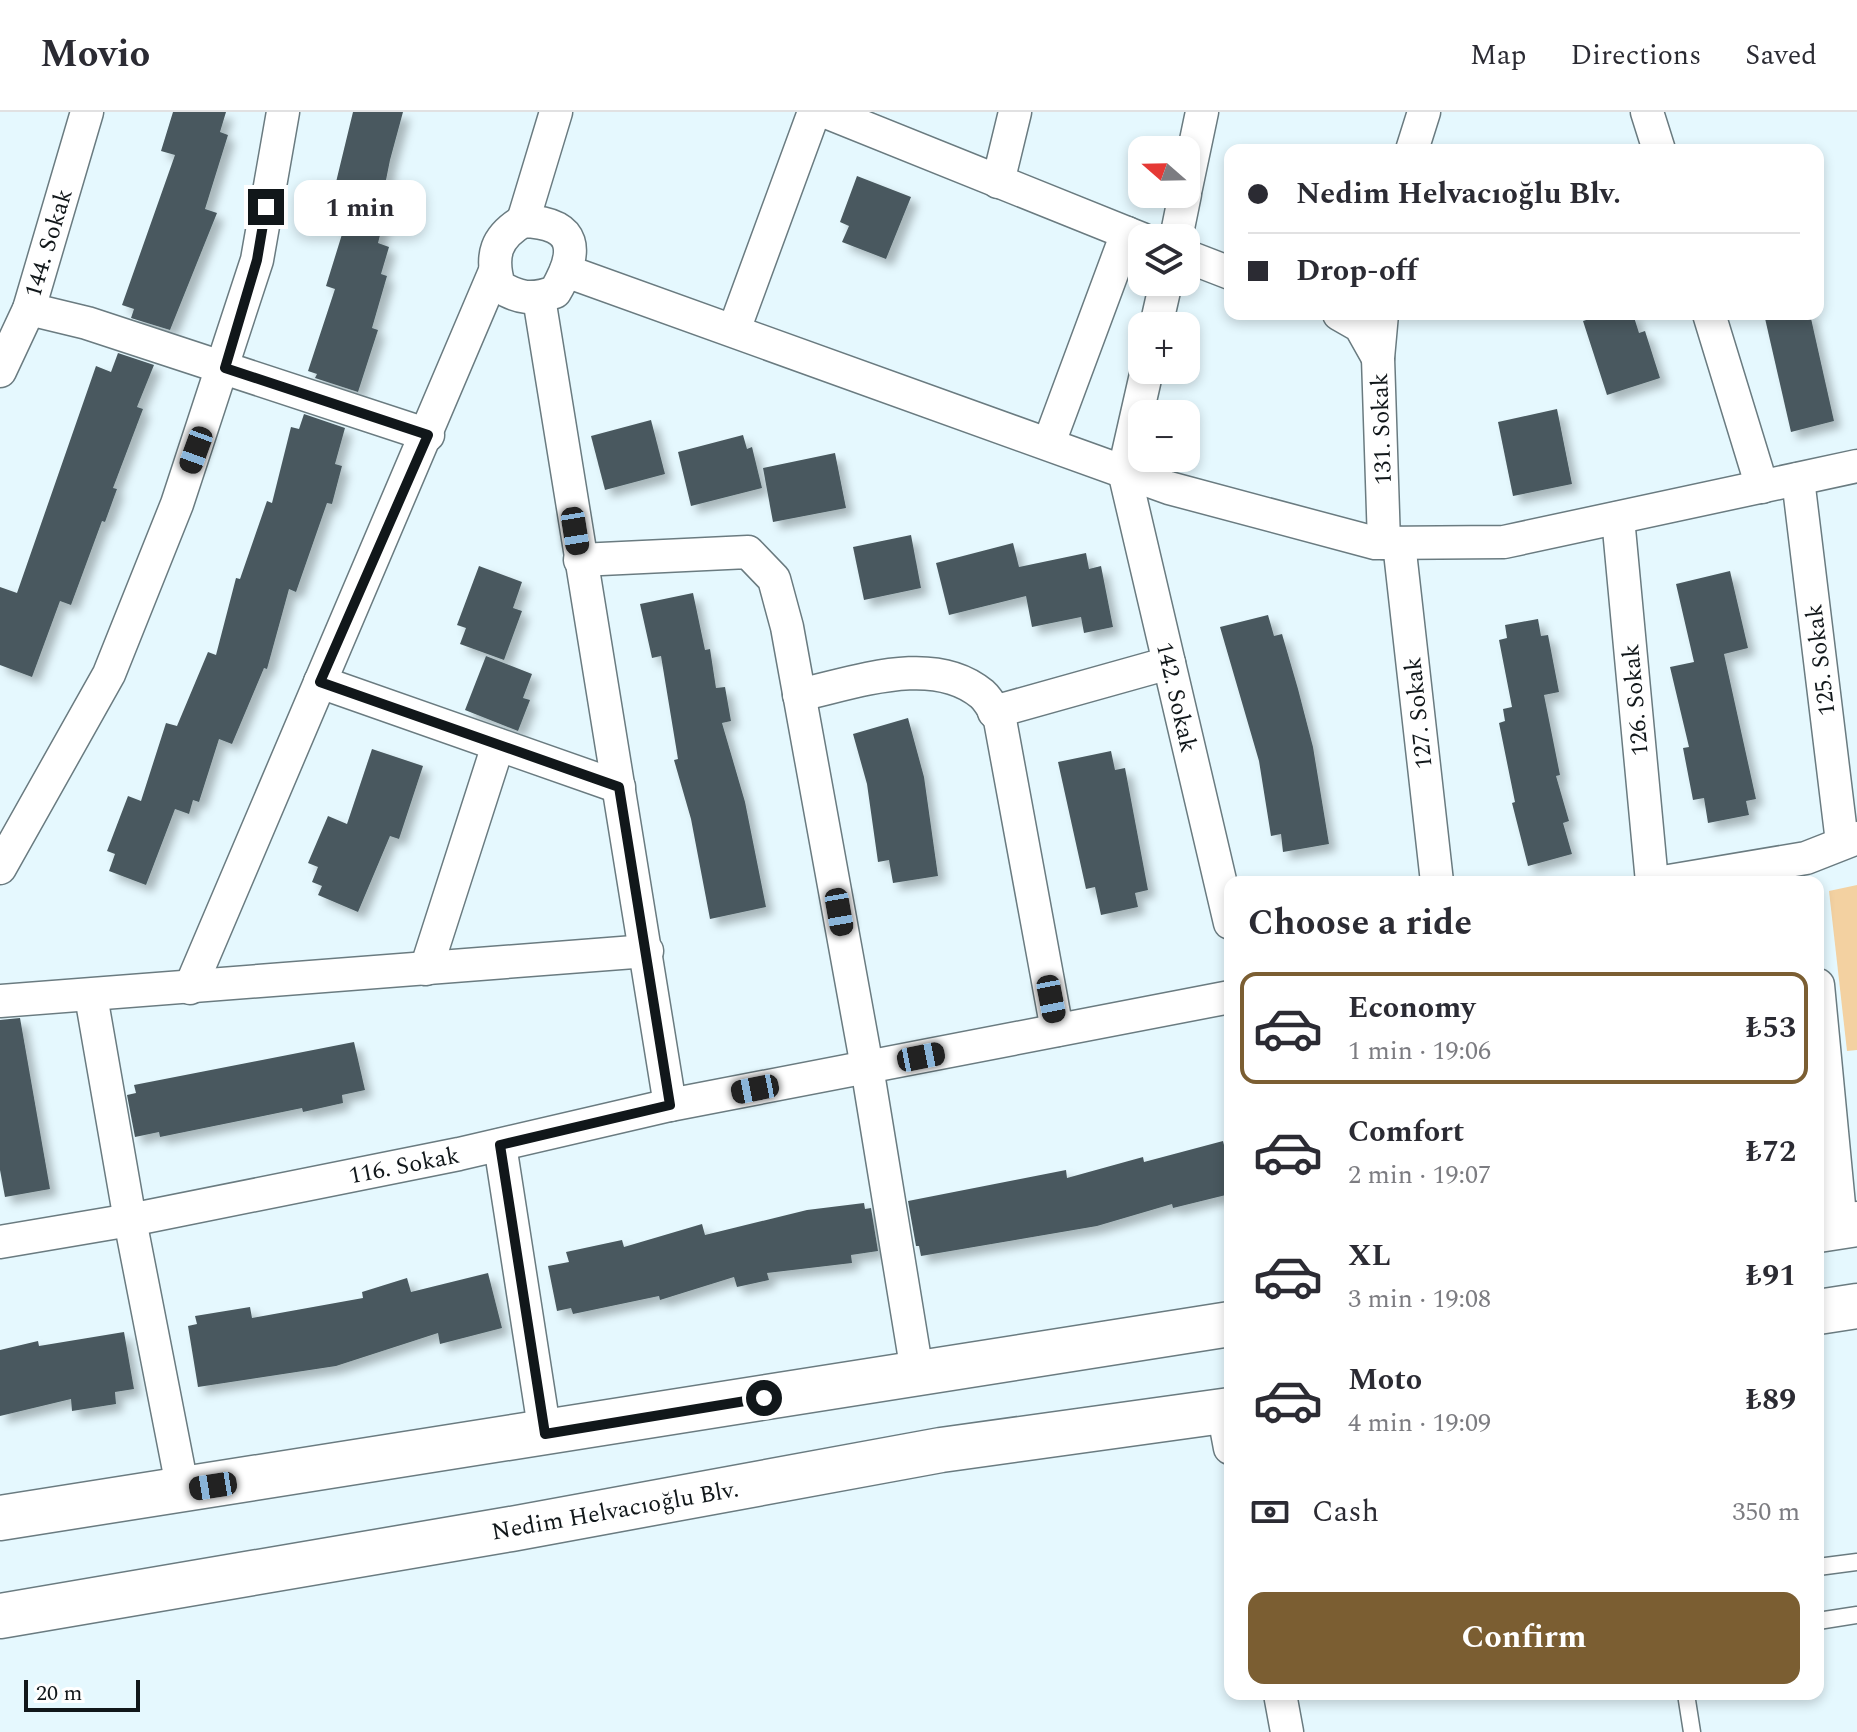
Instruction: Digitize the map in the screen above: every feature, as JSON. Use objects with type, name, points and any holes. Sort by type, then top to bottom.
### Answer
[{"type":"main road","points":[[1824,1311],[1857,1306]]},
{"type":"main road","points":[[0,1518],[1224,1325]]},
{"type":"main road","name":"Nedim Helvacıoğlu Blv.","points":[[0,1616],[511,1529],[941,1450],[1224,1423]]},
{"type":"street","name":"144. Sokak","points":[[0,371],[29,309],[87,112]]},
{"type":"street","points":[[0,868],[109,674],[177,504],[225,368],[257,260],[283,112]]},
{"type":"street","points":[[523,221],[556,112]]},
{"type":"street","points":[[734,330],[814,112]]},
{"type":"street","points":[[826,112],[1128,234]]},
{"type":"street","points":[[998,182],[1015,112]]},
{"type":"street","points":[[1197,136],[1202,112]]},
{"type":"street","points":[[1414,144],[1424,112]]},
{"type":"street","points":[[1647,112],[1657,144]]},
{"type":"street","points":[[523,221],[543,221],[560,229],[568,242],[572,260],[555,292],[539,298],[525,299],[511,294],[499,286],[495,271],[494,251],[505,232],[523,221]]},
{"type":"street","points":[[1049,443],[1128,251]]},
{"type":"street","points":[[1200,261],[1224,271]]},
{"type":"street","points":[[190,988],[428,435],[495,271]]},
{"type":"street","points":[[566,271],[1169,488],[1392,543],[1504,542],[1857,466]]},
{"type":"street","points":[[539,298],[670,1105]]},
{"type":"street","points":[[29,309],[87,323],[428,435]]},
{"type":"street","points":[[1350,320],[1360,326],[1378,358]]},
{"type":"street","name":"131. Sokak","points":[[1381,320],[1378,358],[1392,543]]},
{"type":"street","points":[[1711,320],[1762,487]]},
{"type":"street","points":[[1124,471],[1144,384]]},
{"type":"street","name":"142. Sokak","points":[[1124,471],[1224,897]]},
{"type":"street","name":"125. Sokak","points":[[1798,479],[1850,840]]},
{"type":"street","name":"126. Sokak","points":[[1618,518],[1651,876]]},
{"type":"street","name":"127. Sokak","points":[[1392,543],[1436,876]]},
{"type":"street","points":[[580,560],[748,552],[774,579],[799,695],[867,1067],[917,1372]]},
{"type":"street","points":[[994,712],[1169,663]]},
{"type":"street","points":[[799,695],[896,674],[944,675],[983,694],[1000,720],[1057,1030]]},
{"type":"street","points":[[320,682],[619,787]]},
{"type":"street","points":[[426,969],[498,745]]},
{"type":"street","points":[[1735,876],[1807,870],[1850,840]]},
{"type":"street","points":[[0,1001],[647,951]]},
{"type":"street","points":[[91,996],[130,1220],[183,1491]]},
{"type":"street","name":"116. Sokak","points":[[0,1242],[130,1220],[500,1145],[670,1105],[1224,998]]},
{"type":"street","points":[[1824,1054],[1839,1227]]},
{"type":"street","points":[[500,1145],[545,1434]]},
{"type":"street","points":[[1281,1700],[1287,1732]]},
{"type":"lane","points":[[1824,1566],[1857,1562]]},
{"type":"lane","points":[[1824,1620],[1857,1615]]},
{"type":"lane","points":[[1687,1700],[1692,1732]]},
{"type":"shaded area","points":[[1857,885],[1857,1050],[1847,1051],[1829,891]]},
{"type":"building","points":[[173,112],[226,112],[220,132],[228,135],[205,209],[217,213],[170,330],[131,318],[134,309],[122,305],[175,155],[161,151]]},
{"type":"building","points":[[353,112],[403,112],[384,190],[391,192],[378,243],[389,247],[381,274],[387,276],[372,328],[378,330],[358,392],[315,378],[317,374],[308,371],[335,289],[326,286],[343,231],[337,229],[341,214],[329,211]]},
{"type":"building","points":[[857,176],[911,197],[886,259],[842,242],[849,226],[840,222]]},
{"type":"building","points":[[1635,320],[1639,333],[1645,331],[1660,378],[1607,395],[1583,321]]},
{"type":"building","points":[[1765,320],[1811,320],[1834,421],[1791,432]]},
{"type":"building","points":[[118,353],[154,365],[137,407],[143,409],[113,488],[117,489],[105,522],[102,521],[71,605],[60,601],[32,677],[0,665],[0,587],[17,593],[96,366],[111,372]]},
{"type":"building","points":[[1557,409],[1572,484],[1513,496],[1498,422]]},
{"type":"building","points":[[304,414],[345,428],[335,464],[342,466],[332,504],[327,503],[296,592],[289,589],[267,669],[264,668],[232,744],[219,739],[199,802],[193,800],[189,814],[175,809],[146,885],[109,871],[115,854],[107,851],[128,796],[141,801],[166,723],[177,726],[208,652],[216,655],[236,578],[240,579],[267,501],[272,503],[291,427],[299,429]]},
{"type":"building","points":[[651,420],[665,474],[605,490],[591,436]]},
{"type":"building","points":[[743,435],[747,449],[752,447],[762,488],[691,506],[678,452]]},
{"type":"building","points":[[835,453],[846,508],[773,522],[763,468]]},
{"type":"building","points":[[911,535],[921,588],[864,600],[853,547]]},
{"type":"building","points":[[1013,543],[1019,567],[1086,553],[1089,569],[1101,566],[1113,627],[1084,633],[1081,617],[1032,627],[1026,596],[949,615],[936,563]]},
{"type":"building","points":[[479,566],[522,582],[513,608],[522,611],[504,660],[460,644],[466,628],[457,625]]},
{"type":"building","points":[[1730,571],[1748,648],[1724,654],[1756,799],[1746,801],[1749,815],[1708,823],[1704,798],[1693,800],[1683,748],[1689,747],[1670,667],[1694,662],[1676,584]]},
{"type":"building","points":[[693,593],[705,650],[710,649],[716,688],[725,687],[731,721],[722,723],[745,802],[766,907],[710,919],[691,819],[674,760],[678,759],[661,656],[652,658],[640,604]]},
{"type":"building","points":[[1268,615],[1274,636],[1282,634],[1298,689],[1313,747],[1329,844],[1283,852],[1281,834],[1271,836],[1259,761],[1220,627]]},
{"type":"building","points":[[1538,619],[1541,636],[1548,635],[1559,692],[1544,695],[1560,775],[1556,776],[1569,821],[1563,823],[1572,854],[1528,866],[1512,803],[1515,802],[1499,723],[1505,721],[1503,709],[1512,707],[1499,640],[1507,638],[1505,625]]},
{"type":"building","points":[[486,656],[532,674],[523,698],[530,700],[518,731],[465,710]]},
{"type":"building","points":[[908,718],[924,777],[938,876],[893,883],[889,860],[878,862],[867,784],[853,734]]},
{"type":"building","points":[[372,749],[423,766],[399,839],[390,836],[358,912],[318,895],[322,886],[312,882],[318,867],[308,863],[328,816],[347,824]]},
{"type":"building","points":[[1111,751],[1115,770],[1125,768],[1148,890],[1135,893],[1138,907],[1101,915],[1095,887],[1086,889],[1058,762]]},
{"type":"building","points":[[20,1018],[50,1189],[5,1197],[0,1170],[0,1020]]},
{"type":"building","points":[[354,1042],[365,1090],[342,1095],[343,1103],[303,1112],[302,1108],[160,1137],[159,1132],[135,1137],[127,1095],[136,1093],[134,1085]]},
{"type":"building","points":[[1223,1141],[1224,1195],[1173,1208],[1172,1204],[1097,1226],[921,1256],[919,1246],[916,1246],[908,1201],[1066,1170],[1067,1178],[1143,1157],[1144,1162]]},
{"type":"building","points":[[864,1203],[865,1209],[871,1208],[878,1251],[851,1255],[852,1263],[767,1273],[769,1280],[737,1287],[734,1277],[660,1300],[659,1296],[573,1314],[571,1308],[557,1311],[548,1266],[569,1262],[566,1252],[622,1240],[624,1247],[702,1224],[705,1235],[807,1210]]},
{"type":"building","points":[[488,1273],[502,1328],[440,1344],[438,1333],[336,1366],[198,1387],[188,1326],[197,1324],[195,1316],[250,1307],[252,1318],[363,1298],[362,1292],[407,1278],[411,1292]]},
{"type":"building","points":[[124,1332],[134,1389],[115,1392],[116,1404],[72,1411],[71,1399],[0,1416],[0,1350],[38,1341],[39,1346]]},
{"type":"route","points":[[266,207],[257,260],[225,368],[428,435],[320,682],[619,787],[670,1105],[500,1145],[545,1434],[764,1398]]}]
